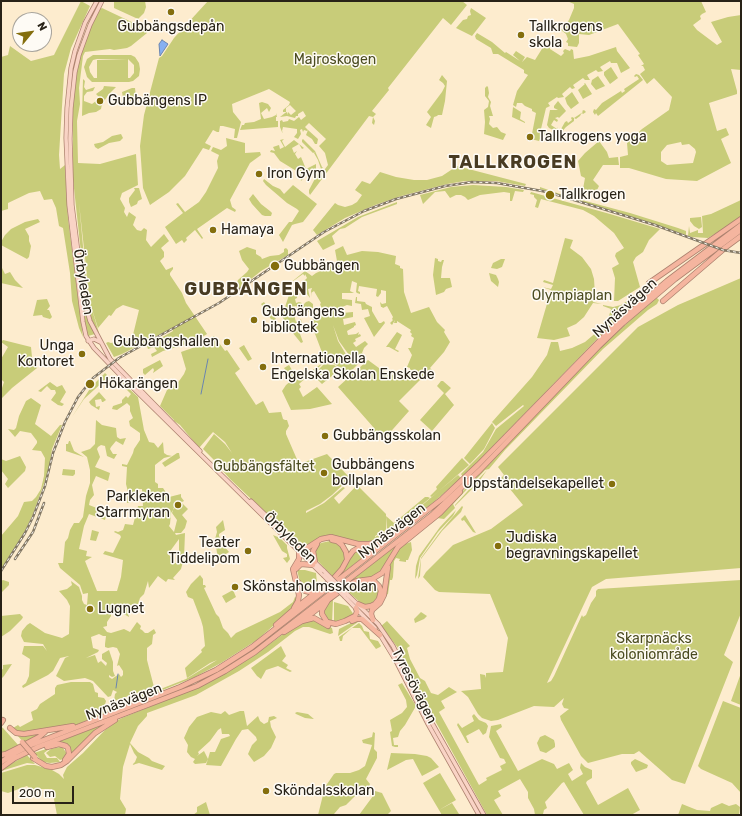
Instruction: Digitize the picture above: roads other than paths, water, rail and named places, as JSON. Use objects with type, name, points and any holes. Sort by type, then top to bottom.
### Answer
[{"type":"highway","points":[[649,283],[716,238],[741,219]]},
{"type":"highway","name":"Nynäsvägen","points":[[1,762],[27,747],[180,687],[216,670],[242,654],[431,508],[469,474],[613,327],[667,281],[741,225]]},
{"type":"highway","name":"Nynäsvägen","points":[[1,768],[15,758],[38,747],[197,686],[238,663],[262,646],[425,520],[446,502],[480,470],[599,346],[664,288],[741,230]]},
{"type":"highway","points":[[664,288],[741,236]]},
{"type":"highway","points":[[667,281],[716,238]]},
{"type":"highway","points":[[663,301],[726,247]]},
{"type":"highway","points":[[262,646],[302,621],[328,600],[354,582],[369,580],[380,575],[388,565],[398,546],[447,507],[480,470]]},
{"type":"highway","points":[[432,520],[446,502]]},
{"type":"highway","points":[[261,640],[292,611],[338,574],[353,551],[364,545],[379,542],[389,537],[431,508]]},
{"type":"highway","points":[[292,611],[298,601],[299,595],[293,571],[299,559],[299,549],[307,548],[322,539],[331,537],[364,545]]},
{"type":"highway","points":[[318,591],[310,592],[304,590],[298,582],[296,573],[296,568],[300,565],[314,564],[313,554],[315,546],[322,541],[337,541],[342,545],[346,552],[347,560]]},
{"type":"highway","points":[[328,600],[322,610],[322,614],[324,620],[330,624],[339,624],[353,617],[356,614],[357,606],[368,607],[376,605],[381,601],[384,595],[388,565]]},
{"type":"highway","points":[[369,580],[375,582],[380,588],[380,596],[371,612],[373,620]]},
{"type":"highway","points":[[302,621],[314,618],[328,626],[334,627],[342,626],[357,618],[360,618],[380,635]]},
{"type":"highway","points":[[21,742],[34,758],[46,766],[52,767],[61,765],[68,761],[100,729],[112,721],[152,703]]},
{"type":"highway","points":[[10,728],[16,733],[21,734],[75,726],[135,704]]},
{"type":"highway","points":[[1,755],[39,737],[46,731]]},
{"type":"highway","points":[[7,764],[32,752],[53,745],[64,745],[69,751],[65,760],[55,764],[43,762],[34,758]]},
{"type":"main road","name":"Örbyleden","points":[[100,1],[85,23],[75,50],[71,68],[67,108],[66,138],[69,205],[84,329],[88,341],[172,427],[299,549]]},
{"type":"main road","name":"Örbyleden","points":[[100,1],[86,32],[75,72],[70,139],[72,205],[84,300],[90,321],[110,359],[324,573]]},
{"type":"main road","points":[[88,341],[94,339],[101,342],[99,346],[94,348]]},
{"type":"main road","name":"Örbyleden","points":[[98,352],[105,356],[124,376]]},
{"type":"main road","name":"Tyresövägen","points":[[324,573],[373,620],[397,652],[432,723],[484,815]]},
{"type":"main road","name":"Tyresövägen","points":[[357,606],[380,635],[394,656],[428,724],[479,815]]},
{"type":"water","points":[[162,40],[168,44],[160,56],[159,44]]},
{"type":"waterway","points":[[201,394],[208,359]]},
{"type":"waterway","points":[[116,688],[118,674]]},
{"type":"railway","points":[[1,571],[25,533],[33,517],[45,486],[53,453],[65,422],[78,397],[93,378],[119,358],[219,303],[324,232],[364,211],[396,199],[445,186],[472,182],[497,183],[561,196],[655,225],[723,250],[741,253]]},
{"type":"railway","points":[[15,559],[33,532],[44,503]]},
{"type":"place","name":"Gubbängsdepån","points":[[171,12]]},
{"type":"place","name":"Tallkrogens skola","points":[[521,35]]},
{"type":"place","name":"Gubbängens IP","points":[[100,101]]},
{"type":"place","name":"Tallkrogens yoga","points":[[530,137]]},
{"type":"place","name":"Iron Gym","points":[[259,174]]},
{"type":"place","name":"Tallkrogen","points":[[550,195]]},
{"type":"place","name":"Hamaya","points":[[213,230]]},
{"type":"place","name":"Gubbängen","points":[[275,266]]},
{"type":"place","name":"Gubbängens bibliotek","points":[[254,320]]},
{"type":"place","name":"Gubbängshallen","points":[[227,342]]},
{"type":"place","name":"Unga Kontoret","points":[[82,354]]},
{"type":"place","name":"Internationella Engelska Skolan Enskede","points":[[263,367]]},
{"type":"place","name":"Hökarängen","points":[[90,384]]},
{"type":"place","name":"Gubbängsskolan","points":[[325,436]]},
{"type":"place","name":"Gubbängens bollplan","points":[[324,473]]},
{"type":"place","name":"Uppståndelsekapellet","points":[[612,484]]},
{"type":"place","name":"Parkleken Starrmyran","points":[[178,505]]},
{"type":"place","name":"Judiska begravningskapellet","points":[[498,546]]},
{"type":"place","name":"Teater Tiddelipom","points":[[248,551]]},
{"type":"place","name":"Skönstaholmsskolan","points":[[235,587]]},
{"type":"place","name":"Lugnet","points":[[90,609]]},
{"type":"place","name":"Sköndalsskolan","points":[[266,791]]},
{"type":"district","name":"TALLKROGEN","points":[[513,163]]},
{"type":"district","name":"GUBBÄNGEN","points":[[246,290]]},
{"type":"park label","name":"Majroskogen","points":[[335,60]]},
{"type":"park label","name":"Olympiaplan","points":[[572,296]]},
{"type":"park label","name":"Gubbängsfältet","points":[[264,467]]},
{"type":"park label","name":"Skarpnäcks koloniområde","points":[[654,648]]}]
